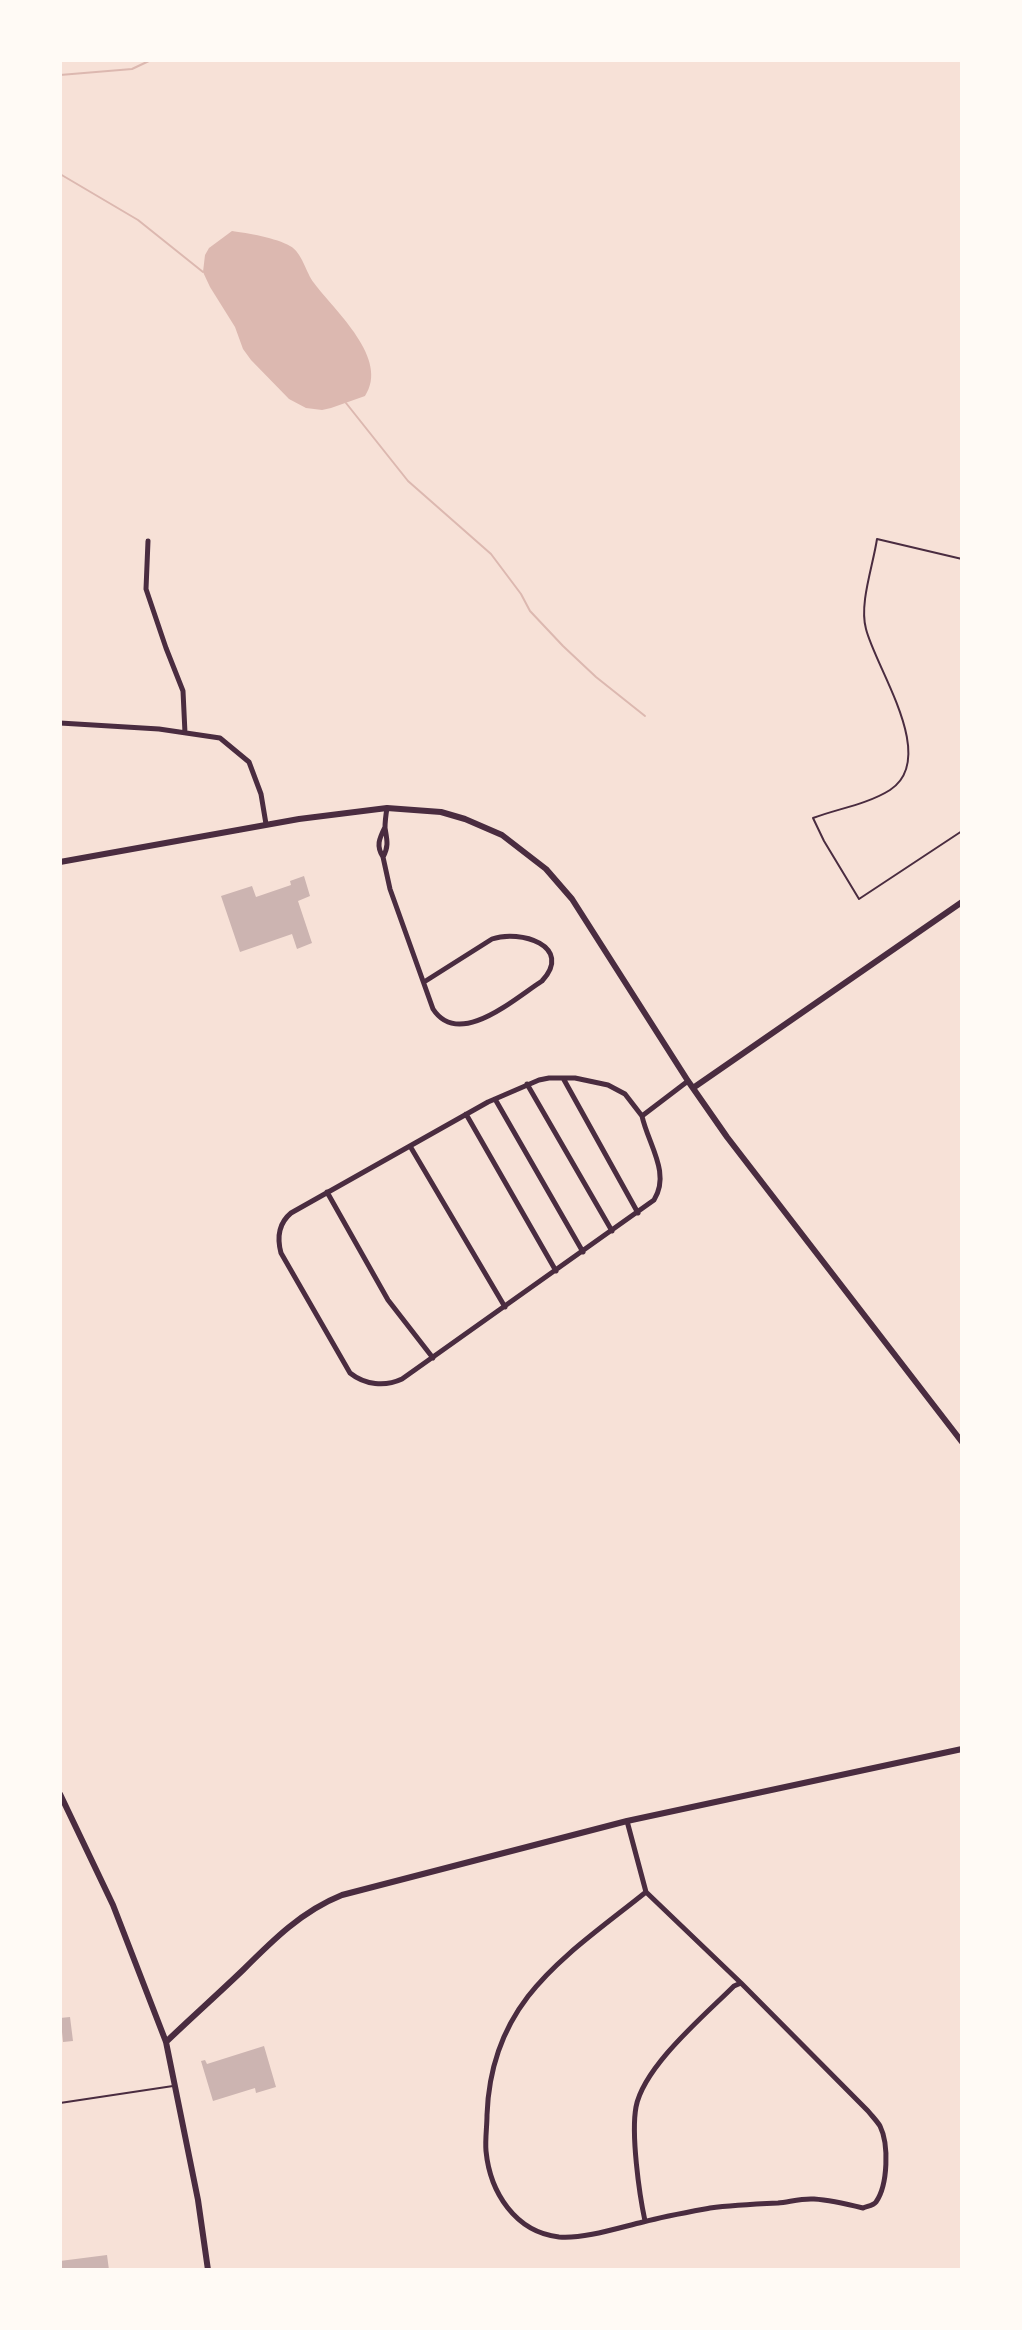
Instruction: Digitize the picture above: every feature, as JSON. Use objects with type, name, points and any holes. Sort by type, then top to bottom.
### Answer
[{"type":"street","points":[[148,542],[146,589],[183,691],[185,733]]},
{"type":"street","points":[[60,723],[159,729],[220,738],[249,762],[261,794],[266,824]]},
{"type":"street","points":[[387,808],[385,827],[379,838],[379,845],[390,889],[433,1009],[438,1016],[450,1024],[468,1024],[479,1021],[542,981],[548,975],[551,958],[548,950],[539,942],[527,938],[501,936],[492,939],[424,982]]},
{"type":"street","points":[[60,862],[266,824],[387,808],[426,810],[465,819],[502,835],[546,869],[572,899],[688,1081],[727,1137],[962,1442]]},
{"type":"street","points":[[693,1088],[962,902]]},
{"type":"street","points":[[549,1078],[563,1078],[598,1082],[616,1089],[632,1101],[642,1116],[661,1172],[660,1187],[654,1200],[412,1374],[394,1383],[374,1383],[357,1378],[350,1373],[281,1253],[278,1242],[281,1226],[286,1217],[495,1099],[527,1084],[549,1078]]},
{"type":"street","points":[[563,1078],[638,1213]]},
{"type":"street","points":[[642,1116],[688,1081]]},
{"type":"street","points":[[527,1084],[612,1232]]},
{"type":"street","points":[[495,1099],[583,1252]]},
{"type":"street","points":[[466,1114],[556,1271]]},
{"type":"street","points":[[410,1146],[505,1307]]},
{"type":"street","points":[[327,1192],[388,1300],[433,1358]]},
{"type":"street","points":[[166,2042],[270,1943],[303,1915],[322,1903],[342,1895],[627,1821],[962,1749]]},
{"type":"street","points":[[60,1794],[113,1905],[166,2042],[198,2200],[208,2270]]},
{"type":"street","points":[[627,1821],[646,1892],[741,1983],[868,2111],[880,2127],[885,2143],[886,2161],[883,2181],[876,2201],[870,2206],[863,2208],[812,2199],[711,2208],[645,2221],[614,2230],[567,2237],[538,2231],[512,2216],[504,2205],[490,2172],[486,2151],[488,2105],[496,2058],[510,2021],[531,1991],[555,1965],[646,1892]]},
{"type":"street","points":[[645,2221],[640,2197],[636,2150],[638,2100],[647,2080],[679,2041],[734,1986],[741,1983]]},
{"type":"lane","points":[[962,559],[877,539],[865,599],[866,628],[900,712],[908,750],[906,765],[902,778],[890,789],[873,798],[813,818],[859,899],[962,831]]},
{"type":"lane","points":[[60,2103],[174,2086]]},
{"type":"shaded area","points":[[232,231],[278,241],[290,246],[298,253],[311,279],[346,321],[365,351],[371,367],[371,382],[365,396],[322,410],[306,408],[289,399],[251,360],[203,272],[205,255],[209,248]]},
{"type":"building","points":[[304,876],[310,896],[298,901],[312,943],[297,949],[292,934],[240,952],[221,896],[252,886],[256,897],[291,885],[290,881]]},
{"type":"building","points":[[70,2017],[73,2041],[63,2042],[60,2018]]},
{"type":"building","points":[[264,2046],[276,2087],[256,2093],[255,2088],[213,2101],[201,2061],[205,2060],[207,2064]]},
{"type":"building","points":[[107,2255],[109,2270],[60,2270],[60,2261]]},
{"type":"waterway","points":[[60,75],[132,69],[151,60]]},
{"type":"waterway","points":[[60,174],[138,220],[203,272]]},
{"type":"waterway","points":[[346,403],[408,481],[491,554],[521,594],[530,611],[563,646],[596,677],[645,716]]}]
